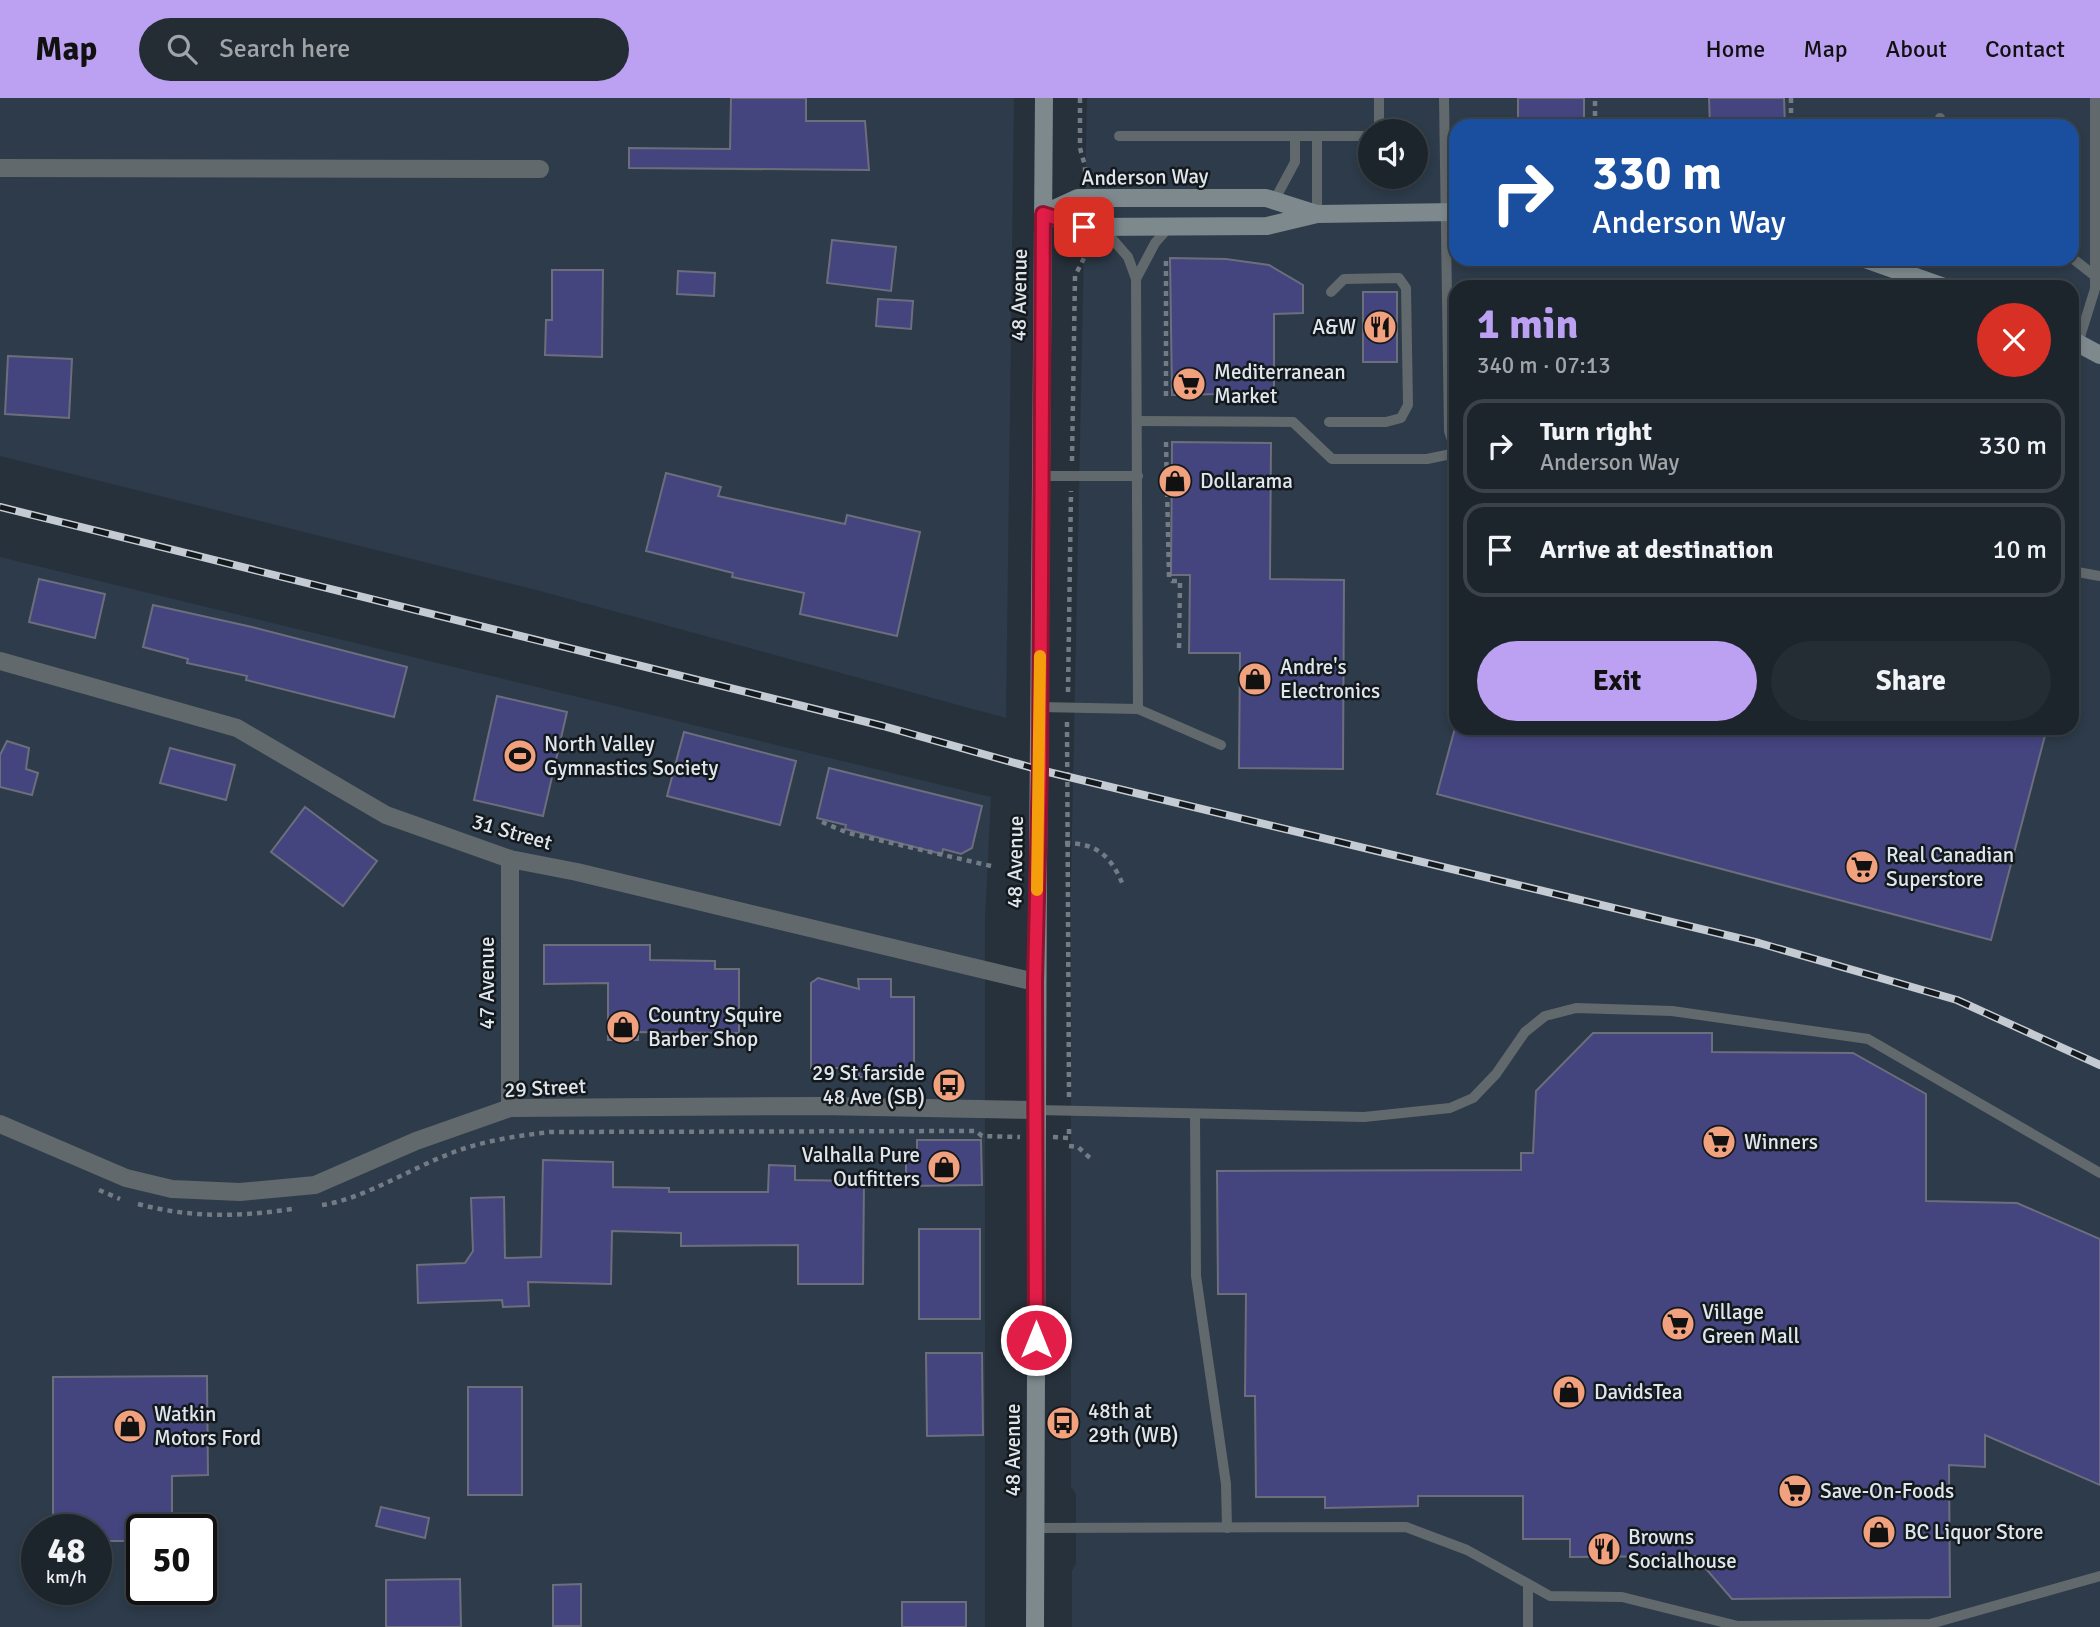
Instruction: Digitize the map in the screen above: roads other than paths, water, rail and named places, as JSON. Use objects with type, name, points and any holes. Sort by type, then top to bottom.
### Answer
[{"type":"main road","name":"48 Avenue","points":[[1035,1627],[1035,982],[1040,707],[1044,98]]},
{"type":"main road","name":"Anderson Way","points":[[1043,214],[1077,198],[1266,198],[1317,214]]},
{"type":"main road","name":"Anderson Way","points":[[1043,214],[1077,227],[1267,226],[1317,214],[1449,212]]},
{"type":"main road","points":[[1885,266],[1924,280]]},
{"type":"main road","points":[[2079,344],[2100,355]]},
{"type":"street","points":[[0,168],[540,169]]},
{"type":"street","name":"31 Street","points":[[0,661],[237,728],[386,815],[510,859],[577,872],[1035,982]]},
{"type":"street","name":"47 Avenue","points":[[510,859],[510,1108]]},
{"type":"street","name":"29 Street","points":[[0,1124],[126,1178],[172,1189],[240,1192],[315,1185],[416,1141],[510,1108],[820,1106],[1036,1110]]},
{"type":"lane","points":[[1378,119],[1379,98]]},
{"type":"lane","points":[[1444,98],[1449,193]]},
{"type":"lane","points":[[2079,335],[2087,320],[2095,276],[2095,98]]},
{"type":"lane","points":[[1119,136],[1358,136]]},
{"type":"lane","points":[[1317,136],[1317,214]]},
{"type":"lane","points":[[1274,201],[1295,162],[1295,137]]},
{"type":"lane","points":[[1101,226],[1128,257],[1136,279],[1139,421],[1138,709]]},
{"type":"lane","points":[[1136,279],[1154,243],[1170,226]]},
{"type":"lane","points":[[2079,263],[2095,276]]},
{"type":"lane","points":[[1329,422],[1386,422],[1401,418],[1408,405],[1406,288],[1399,278],[1358,277],[1344,279],[1331,292]]},
{"type":"lane","points":[[1139,421],[1293,422],[1332,458],[1427,458],[1449,454]]},
{"type":"lane","points":[[1040,476],[1138,476]]},
{"type":"lane","points":[[2079,572],[2100,576]]},
{"type":"lane","points":[[1040,707],[1138,709],[1221,744]]},
{"type":"lane","points":[[1036,1110],[1364,1117],[1450,1108],[1473,1098],[1496,1074],[1525,1032],[1545,1016],[1576,1008],[1671,1012],[1868,1039],[2100,1173]]},
{"type":"lane","points":[[1195,1115],[1196,1276],[1226,1484],[1227,1528]]},
{"type":"lane","points":[[1036,1528],[1406,1527],[1467,1550],[1550,1596],[1622,1597],[1738,1626],[1930,1624],[2100,1576]]},
{"type":"lane","points":[[1528,1586],[1528,1627]]},
{"type":"railway","points":[[0,507],[883,726],[1040,770],[1759,943],[1957,1000],[2100,1065]]},
{"type":"place","name":"A&W","points":[[1380,327]]},
{"type":"place","name":"Mediterranean Market","points":[[1189,384]]},
{"type":"place","name":"Dollarama","points":[[1175,481]]},
{"type":"place","name":"Andre's Electronics","points":[[1255,679]]},
{"type":"place","name":"North Valley Gymnastics Society","points":[[520,756]]},
{"type":"place","name":"Real Canadian Superstore","points":[[1862,867]]},
{"type":"place","name":"Country Squire Barber Shop","points":[[623,1027]]},
{"type":"place","name":"29 St farside 48 Ave (SB)","points":[[949,1085]]},
{"type":"place","name":"Winners","points":[[1719,1142]]},
{"type":"place","name":"Valhalla Pure Outfitters","points":[[944,1167]]},
{"type":"place","name":"Village Green Mall","points":[[1678,1324]]},
{"type":"place","name":"DavidsTea","points":[[1569,1392]]},
{"type":"place","name":"48th at 29th (WB)","points":[[1063,1423]]},
{"type":"place","name":"Watkin Motors Ford","points":[[130,1426]]},
{"type":"place","name":"Save-On-Foods","points":[[1795,1491]]},
{"type":"place","name":"BC Liquor Store","points":[[1879,1532]]},
{"type":"place","name":"Browns Socialhouse","points":[[1604,1549]]}]
